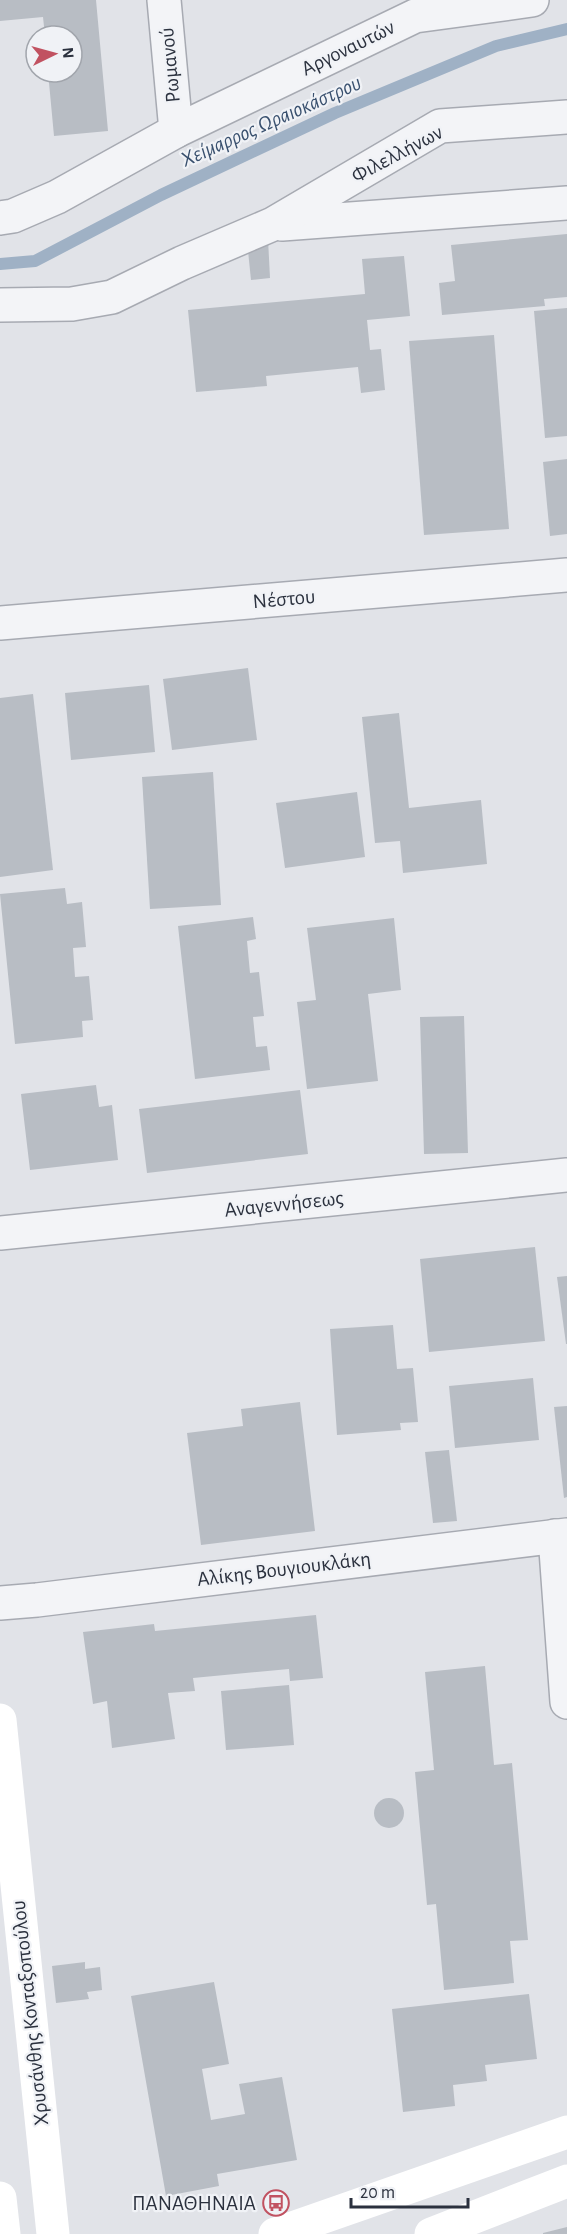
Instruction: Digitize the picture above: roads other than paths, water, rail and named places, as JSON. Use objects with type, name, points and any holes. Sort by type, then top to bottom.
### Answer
[{"type":"main road","name":"Χρυσάνθης Κονταξοπούλου","points":[[0,1720],[53,2234]]},
{"type":"main road","points":[[275,2234],[567,2132]]},
{"type":"main road","points":[[431,2234],[567,2181]]},
{"type":"main road","points":[[0,2198],[4,2234]]},
{"type":"street","name":"Ρωμανού","points":[[164,0],[176,131]]},
{"type":"street","name":"Αργοναυτών","points":[[176,131],[415,16],[532,0]]},
{"type":"street","name":"Φιλελλήνων","points":[[0,305],[72,304],[112,297],[182,263],[273,224],[440,126],[567,117]]},
{"type":"street","points":[[0,218],[13,216],[57,197],[176,131]]},
{"type":"street","name":"Φιλελλήνων","points":[[273,224],[567,202]]},
{"type":"street","name":"Νέστου","points":[[0,623],[567,575]]},
{"type":"street","name":"Αναγεννήσεως","points":[[0,1233],[567,1175]]},
{"type":"street","points":[[561,1535],[567,1702]]},
{"type":"street","name":"Αλίκης Βουγιουκλάκη","points":[[0,1603],[561,1535]]},
{"type":"waterway","name":"Χείμαρρος Ωραιοκάστρου","points":[[0,264],[35,261],[161,195],[335,113],[496,46],[567,29]]},
{"type":"place","name":"ΠΑΝΑΘΗΝΑΙΑ","points":[[276,2203]]}]
